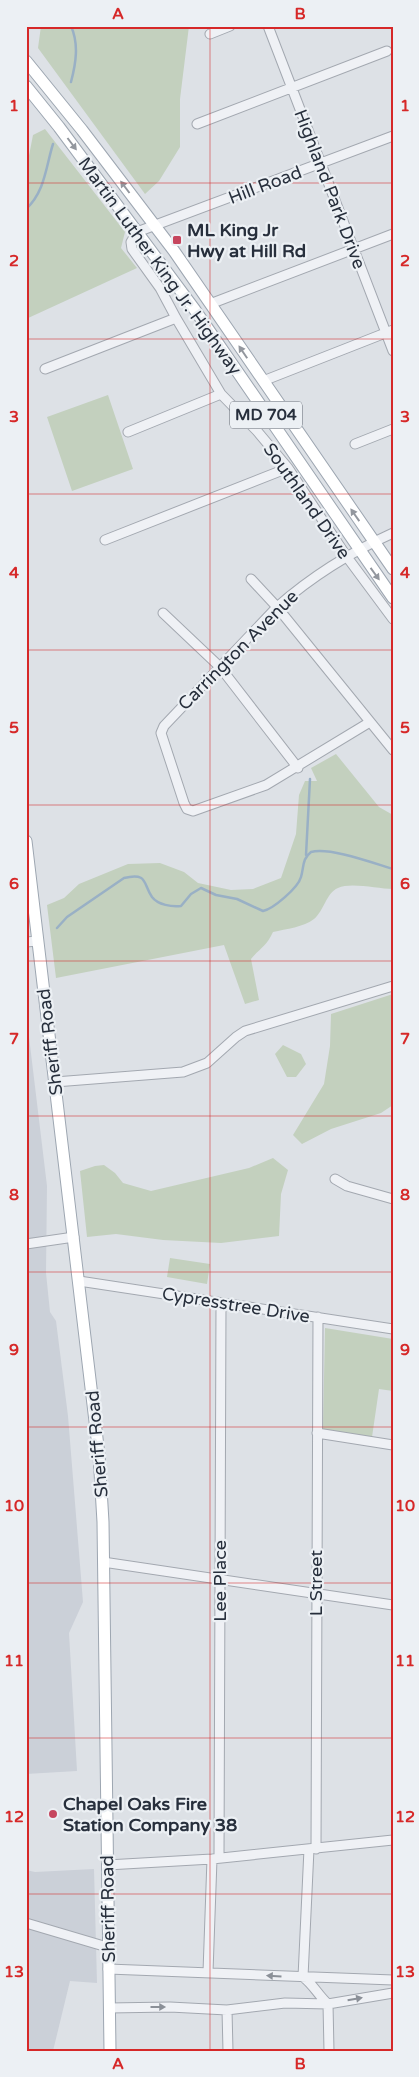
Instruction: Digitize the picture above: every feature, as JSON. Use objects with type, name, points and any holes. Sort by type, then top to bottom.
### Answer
[{"type":"main road","name":"Martin Luther King Jr. Highway","points":[[26,61],[77,123],[154,226],[393,570]]},
{"type":"main road","name":"Martin Luther King Jr. Highway","points":[[26,86],[195,310],[393,598]]},
{"type":"main road","name":"Sheriff Road","points":[[26,841],[30,903],[38,940],[99,1456],[103,1562],[110,2051]]},
{"type":"street","points":[[210,34],[230,26]]},
{"type":"street","name":"Highland Park Drive","points":[[268,26],[354,249],[389,332],[393,351]]},
{"type":"street","points":[[197,124],[387,52]]},
{"type":"street","name":"Hill Road","points":[[137,232],[393,136]]},
{"type":"street","name":"Southland Drive","points":[[137,232],[131,242],[132,249],[160,288],[221,394],[257,431],[288,468],[347,558],[393,619]]},
{"type":"street","points":[[210,304],[393,234]]},
{"type":"street","points":[[45,369],[176,318]]},
{"type":"street","points":[[263,381],[389,332]]},
{"type":"street","points":[[128,432],[221,394]]},
{"type":"street","points":[[355,444],[393,429]]},
{"type":"street","points":[[105,540],[288,468]]},
{"type":"street","name":"Carrington Avenue","points":[[298,768],[266,785],[197,810],[188,810],[161,736],[164,726],[277,607],[304,584],[359,551],[393,534]]},
{"type":"street","points":[[251,579],[277,607],[393,750]]},
{"type":"street","points":[[163,613],[220,667],[298,768],[370,722]]},
{"type":"street","points":[[26,942],[38,940]]},
{"type":"street","points":[[55,1082],[171,1074],[193,1070],[212,1059],[236,1036],[245,1031],[393,986]]},
{"type":"street","points":[[335,1179],[347,1186],[393,1199]]},
{"type":"street","points":[[26,1244],[74,1237]]},
{"type":"street","name":"Cypresstree Drive","points":[[79,1281],[393,1329]]},
{"type":"street","name":"Lee Place","points":[[208,1972],[215,1859],[220,1579],[221,1303]]},
{"type":"street","name":"L Street","points":[[303,1977],[312,1849],[318,1317]]},
{"type":"street","points":[[317,1433],[393,1445]]},
{"type":"street","points":[[103,1562],[393,1605]]},
{"type":"street","points":[[107,1865],[215,1859],[393,1840]]},
{"type":"street","points":[[26,1923],[108,1947]]},
{"type":"street","points":[[108,1969],[393,1980]]},
{"type":"street","points":[[303,1977],[310,1982],[319,1996],[328,2004],[329,2051]]},
{"type":"street","points":[[109,2008],[170,2007],[227,2010],[285,2003],[328,2004],[393,1993]]},
{"type":"street","points":[[227,2010],[228,2051]]},
{"type":"shaded area","points":[[26,1012],[47,1186],[46,1273],[50,1312],[56,1321],[68,1416],[83,1602],[69,1633],[77,1771],[26,1774]]},
{"type":"shaded area","points":[[94,1869],[97,1983],[70,1981],[53,2051],[26,2051],[26,1870],[35,1872]]},
{"type":"green space","points":[[41,26],[189,26],[180,99],[180,147],[159,181],[145,194],[38,48]]},
{"type":"green space","points":[[45,129],[125,232],[121,248],[137,268],[26,319],[26,171],[33,135]]},
{"type":"green space","points":[[108,395],[133,469],[72,491],[47,417]]},
{"type":"green space","points":[[336,754],[379,807],[393,815],[393,889],[343,886],[334,890],[317,916],[310,922],[273,932],[251,959],[259,1000],[245,1004],[224,945],[56,978],[47,905],[64,898],[79,884],[128,864],[160,863],[184,872],[198,883],[231,890],[253,889],[281,878],[296,834],[299,795],[305,781],[317,781],[311,768]]},
{"type":"green space","points":[[393,994],[393,1105],[381,1113],[331,1129],[302,1144],[293,1135],[324,1084],[330,1046],[331,1014]]},
{"type":"green space","points":[[283,1045],[301,1054],[306,1064],[296,1077],[287,1077],[275,1054]]},
{"type":"green space","points":[[273,1158],[288,1170],[281,1194],[279,1236],[221,1243],[163,1240],[116,1234],[87,1237],[80,1171],[104,1165],[115,1173],[123,1183],[151,1191],[249,1168]]},
{"type":"green space","points":[[170,1258],[210,1264],[207,1284],[167,1277]]},
{"type":"green space","points":[[325,1328],[393,1339],[393,1391],[379,1389],[372,1437],[323,1429]]},
{"type":"waterway","points":[[71,26],[74,33],[76,54],[71,82]]},
{"type":"waterway","points":[[26,209],[41,187],[53,144]]},
{"type":"waterway","points":[[306,855],[310,779]]},
{"type":"waterway","points":[[57,928],[67,917],[124,878],[141,878],[144,880],[152,897],[165,905],[181,906],[191,894],[201,888],[216,895],[237,899],[263,911],[279,902],[295,887],[301,877],[305,860],[311,852],[319,851],[340,854],[393,869]]},
{"type":"place","name":"ML King Jr Hwy at Hill Rd","points":[[177,240]]},
{"type":"place","name":"Chapel Oaks Fire Station Company 38","points":[[53,1814]]}]
